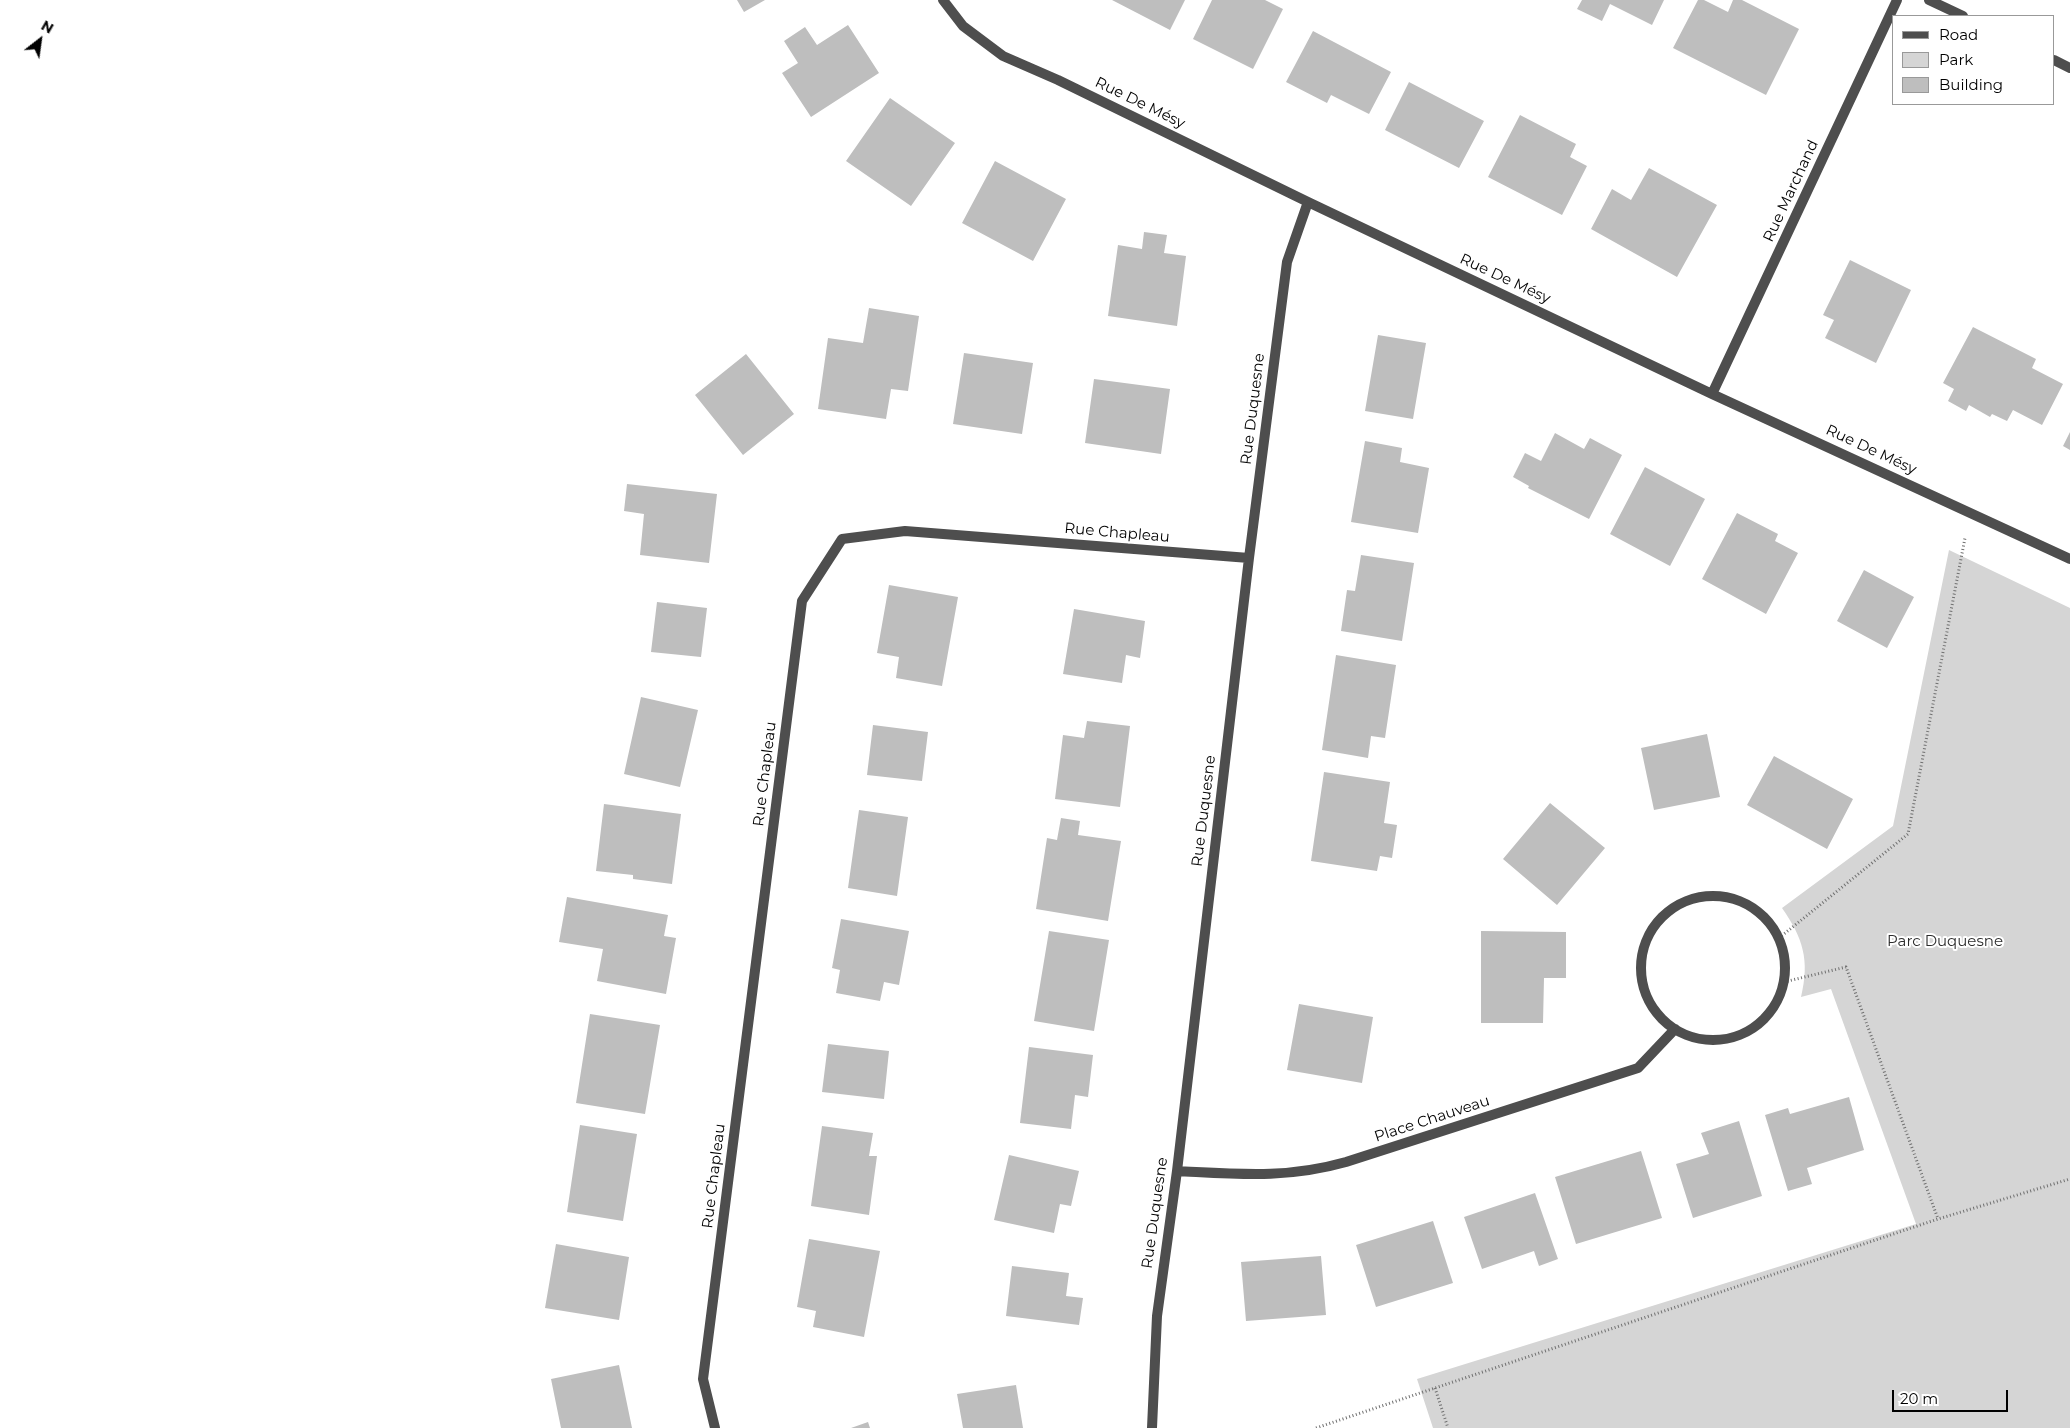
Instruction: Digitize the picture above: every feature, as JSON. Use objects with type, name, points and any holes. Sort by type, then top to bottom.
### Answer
[{"type":"street","name":"Rue De Mésy","points":[[944,0],[963,26],[1004,56],[1058,80],[1308,202],[1712,394],[2070,559]]},
{"type":"street","name":"Rue Marchand","points":[[1712,394],[1897,0]]},
{"type":"street","points":[[1929,0],[1961,15]]},
{"type":"street","points":[[2055,60],[2070,68]]},
{"type":"street","name":"Rue Duquesne","points":[[1152,1428],[1157,1316],[1249,558],[1287,262],[1308,202]]},
{"type":"street","name":"Rue Chapleau","points":[[715,1428],[703,1380],[802,601],[842,539],[905,531],[1249,558]]},
{"type":"street","points":[[1724,896],[1747,904],[1767,919],[1779,938],[1785,958],[1784,982],[1776,1004],[1762,1022],[1742,1034],[1719,1040],[1696,1038],[1675,1029],[1657,1013],[1645,991],[1641,967],[1646,943],[1658,922],[1677,905],[1700,897],[1724,896]]},
{"type":"street","name":"Place Chauveau","points":[[1176,1171],[1274,1175],[1323,1169],[1638,1068],[1675,1029]]},
{"type":"path","points":[[1779,938],[1908,834],[1970,512]]},
{"type":"path","points":[[1784,982],[1846,967],[1938,1219]]},
{"type":"path","points":[[1316,1428],[1938,1219],[2070,1179]]},
{"type":"path","points":[[1435,1388],[1448,1428]]},
{"type":"green space","name":"Parc Duquesne","points":[[1949,550],[2070,608],[2070,1428],[1433,1428],[1417,1379],[1916,1224],[1831,989],[1801,997],[1805,972],[1803,950],[1795,929],[1782,908],[1893,826]]},
{"type":"building","points":[[737,0],[765,0],[744,12]]},
{"type":"building","points":[[1112,0],[1185,0],[1170,30]]},
{"type":"building","points":[[1212,0],[1265,0],[1283,9],[1253,69],[1193,39]]},
{"type":"building","points":[[1582,0],[1664,0],[1652,25],[1610,4],[1602,21],[1577,9]]},
{"type":"building","points":[[1698,0],[1704,0],[1728,12],[1733,0],[1742,0],[1799,29],[1766,95],[1673,48]]},
{"type":"building","points":[[848,25],[879,73],[811,117],[782,73],[798,63],[784,41],[805,27],[817,45]]},
{"type":"building","points":[[1313,31],[1391,72],[1369,114],[1331,95],[1327,103],[1286,82]]},
{"type":"building","points":[[1409,82],[1484,121],[1459,168],[1385,130]]},
{"type":"building","points":[[890,98],[955,143],[911,206],[846,161]]},
{"type":"building","points":[[1520,115],[1576,144],[1570,157],[1587,166],[1562,215],[1488,177]]},
{"type":"building","points":[[995,161],[1066,199],[1033,261],[962,223]]},
{"type":"building","points":[[1649,168],[1717,205],[1677,277],[1591,229],[1612,189],[1631,200]]},
{"type":"building","points":[[1144,232],[1167,235],[1164,253],[1186,256],[1177,326],[1108,316],[1118,245],[1142,249]]},
{"type":"building","points":[[1850,260],[1911,290],[1876,363],[1825,338],[1834,320],[1823,315]]},
{"type":"building","points":[[869,308],[919,316],[908,391],[891,389],[886,419],[818,409],[828,338],[863,343]]},
{"type":"building","points":[[1973,327],[2036,359],[2032,368],[2063,384],[2042,425],[2013,410],[2007,421],[1992,414],[1990,417],[1969,405],[1966,411],[1948,401],[1954,389],[1943,383]]},
{"type":"building","points":[[1378,335],[1426,343],[1413,419],[1365,411]]},
{"type":"building","points":[[964,353],[1033,363],[1022,434],[953,424]]},
{"type":"building","points":[[746,354],[794,414],[743,455],[695,395]]},
{"type":"building","points":[[1094,379],[1170,389],[1161,454],[1085,443]]},
{"type":"building","points":[[2070,432],[2070,450],[2063,446]]},
{"type":"building","points":[[1555,433],[1584,449],[1590,438],[1622,455],[1589,519],[1528,488],[1529,486],[1513,477],[1525,453],[1541,461]]},
{"type":"building","points":[[1365,441],[1402,448],[1400,462],[1429,468],[1418,533],[1351,522]]},
{"type":"building","points":[[1645,467],[1705,499],[1670,566],[1610,534]]},
{"type":"building","points":[[627,484],[717,494],[709,563],[640,555],[644,514],[624,511]]},
{"type":"building","points":[[1737,513],[1778,534],[1775,541],[1798,553],[1766,614],[1702,579]]},
{"type":"building","points":[[1361,555],[1414,563],[1402,641],[1341,631],[1347,590],[1355,591]]},
{"type":"building","points":[[1864,570],[1914,597],[1887,648],[1837,621]]},
{"type":"building","points":[[889,585],[958,597],[942,686],[896,678],[899,657],[877,653]]},
{"type":"building","points":[[657,602],[707,608],[701,657],[651,652]]},
{"type":"building","points":[[1074,609],[1145,621],[1140,658],[1126,655],[1122,683],[1063,674]]},
{"type":"building","points":[[1336,655],[1396,665],[1385,738],[1371,736],[1368,758],[1322,750]]},
{"type":"building","points":[[641,697],[698,710],[680,787],[624,774]]},
{"type":"building","points":[[1087,721],[1130,726],[1120,807],[1055,799],[1063,735],[1084,738]]},
{"type":"building","points":[[873,725],[928,732],[922,781],[867,775]]},
{"type":"building","points":[[1707,734],[1720,797],[1654,810],[1641,748]]},
{"type":"building","points":[[1774,756],[1853,799],[1827,849],[1747,805]]},
{"type":"building","points":[[1324,772],[1390,782],[1384,823],[1397,825],[1392,858],[1380,856],[1377,871],[1311,861]]},
{"type":"building","points":[[1550,803],[1605,848],[1557,905],[1503,859]]},
{"type":"building","points":[[604,804],[681,814],[672,884],[633,879],[633,875],[596,871]]},
{"type":"building","points":[[859,810],[908,817],[897,896],[848,888]]},
{"type":"building","points":[[1061,818],[1080,821],[1078,835],[1121,841],[1108,921],[1036,909],[1047,838],[1057,840]]},
{"type":"building","points":[[567,897],[668,915],[664,936],[676,938],[666,994],[597,981],[603,949],[559,942]]},
{"type":"building","points":[[841,919],[909,931],[899,985],[884,982],[880,1001],[836,993],[840,970],[832,968]]},
{"type":"building","points":[[1049,931],[1109,940],[1094,1031],[1034,1021]]},
{"type":"building","points":[[1481,931],[1566,932],[1566,978],[1544,978],[1543,1023],[1481,1023]]},
{"type":"building","points":[[1299,1004],[1373,1017],[1362,1083],[1287,1070]]},
{"type":"building","points":[[590,1014],[660,1025],[645,1114],[576,1103]]},
{"type":"building","points":[[828,1044],[889,1051],[884,1099],[822,1092]]},
{"type":"building","points":[[1029,1047],[1093,1055],[1088,1097],[1075,1095],[1071,1129],[1020,1123]]},
{"type":"building","points":[[1849,1097],[1864,1150],[1807,1168],[1812,1184],[1788,1191],[1765,1115],[1788,1108],[1790,1114]]},
{"type":"building","points":[[1739,1121],[1762,1196],[1693,1218],[1676,1164],[1709,1154],[1701,1133]]},
{"type":"building","points":[[580,1125],[637,1134],[623,1221],[567,1212]]},
{"type":"building","points":[[822,1126],[873,1133],[869,1156],[877,1156],[869,1215],[811,1206]]},
{"type":"building","points":[[1641,1151],[1662,1218],[1576,1244],[1555,1177]]},
{"type":"building","points":[[1009,1155],[1079,1171],[1071,1206],[1060,1204],[1054,1233],[994,1220]]},
{"type":"building","points":[[1535,1193],[1558,1259],[1539,1266],[1534,1251],[1482,1269],[1464,1217]]},
{"type":"building","points":[[1433,1221],[1453,1283],[1376,1307],[1356,1245]]},
{"type":"building","points":[[809,1239],[880,1251],[864,1337],[813,1327],[816,1311],[797,1307]]},
{"type":"building","points":[[556,1244],[629,1257],[619,1320],[545,1308]]},
{"type":"building","points":[[1321,1256],[1326,1315],[1246,1321],[1241,1262]]},
{"type":"building","points":[[1012,1266],[1069,1273],[1066,1296],[1083,1298],[1079,1325],[1006,1316]]},
{"type":"building","points":[[619,1365],[632,1428],[561,1428],[551,1379]]},
{"type":"building","points":[[1016,1385],[1023,1428],[963,1428],[957,1394]]},
{"type":"building","points":[[868,1422],[870,1428],[851,1428]]}]
